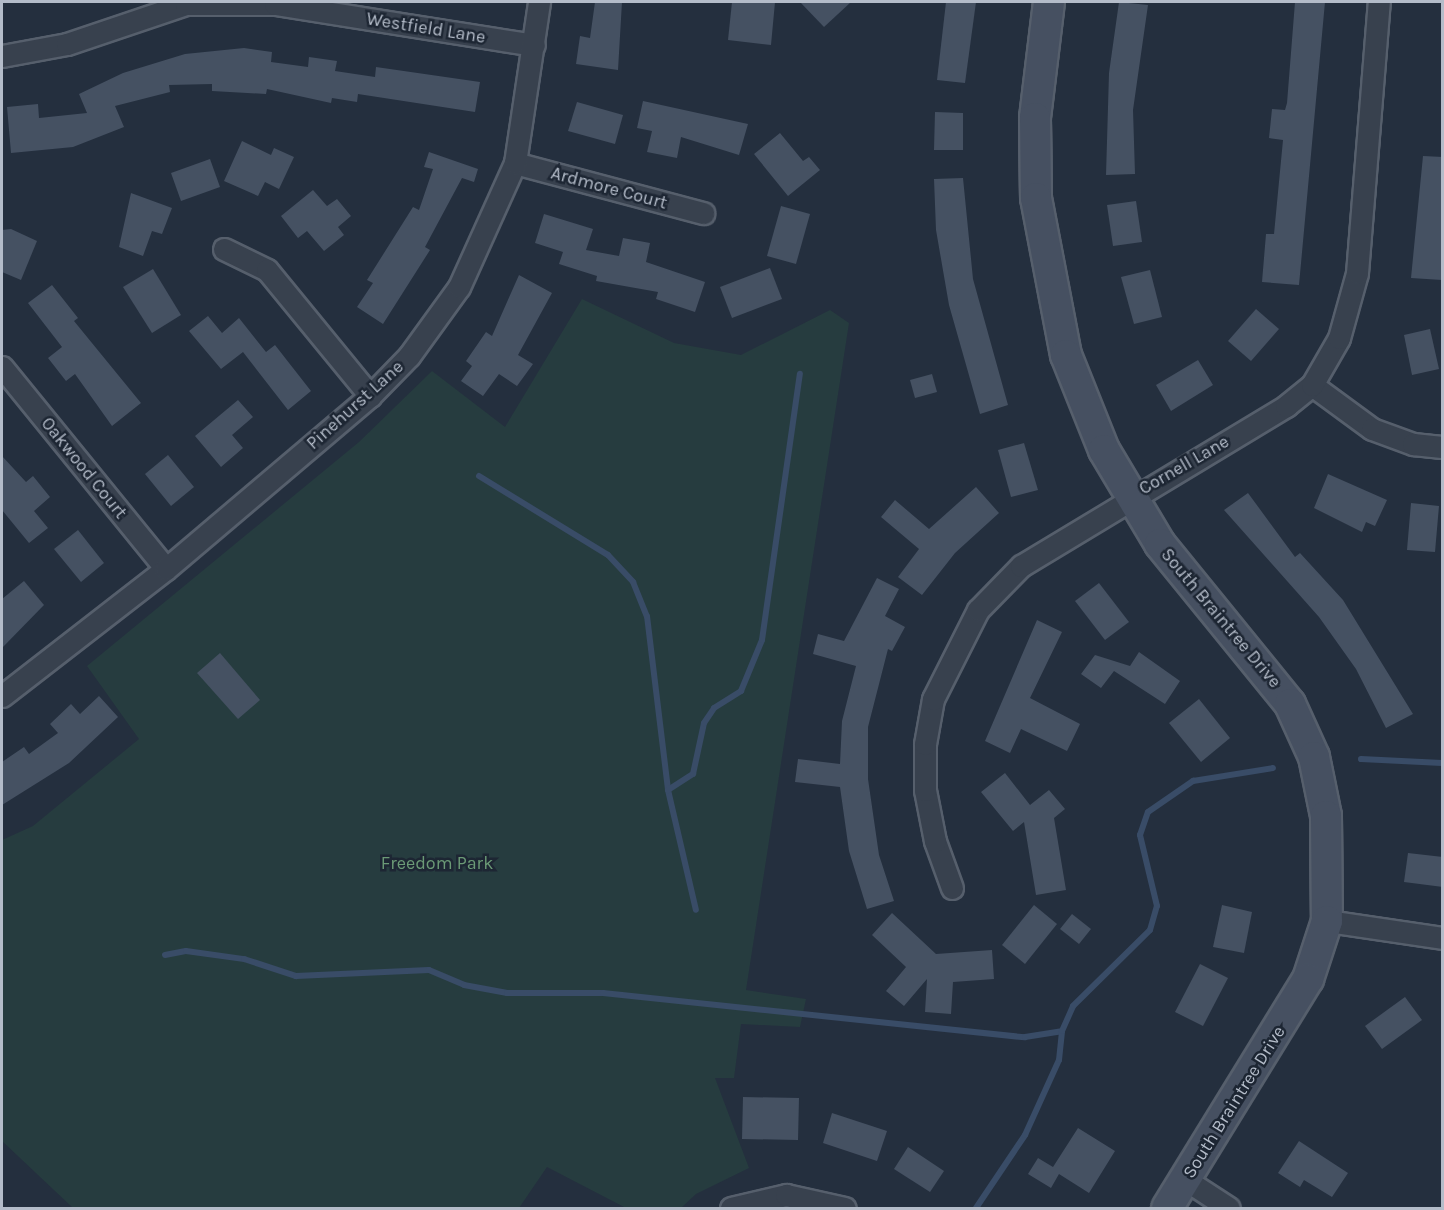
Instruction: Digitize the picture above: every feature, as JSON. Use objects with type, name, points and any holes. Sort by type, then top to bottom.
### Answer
[{"type":"street","name":"Pinehurst Lane","points":[[2,696],[166,569],[370,396],[409,356],[459,287],[515,162],[539,2]]},
{"type":"street","name":"South Braintree Drive","points":[[1048,2],[1035,118],[1042,254],[1083,405],[1129,497],[1180,572],[1276,682],[1303,727],[1326,816],[1327,921],[1308,979],[1167,1209]]},
{"type":"street","name":"Cornell Lane","points":[[952,888],[934,841],[926,790],[933,699],[964,630],[1000,585],[1129,497],[1286,406],[1312,385],[1340,338],[1353,297],[1379,2]]},
{"type":"street","name":"Westfield Lane","points":[[2,56],[67,44],[186,4],[274,4],[534,45]]},
{"type":"street","name":"Ardmore Court","points":[[515,162],[703,213]]},
{"type":"street","points":[[224,249],[267,270],[370,396]]},
{"type":"street","name":"Oakwood Court","points":[[2,367],[166,569]]},
{"type":"street","points":[[1312,385],[1372,429],[1413,444],[1443,447]]},
{"type":"street","points":[[1327,921],[1443,938]]},
{"type":"street","points":[[1186,1180],[1229,1209]]},
{"type":"street","points":[[731,1209],[786,1195],[845,1209]]},
{"type":"green space","name":"Freedom Park","points":[[582,299],[674,343],[741,355],[830,310],[849,323],[746,990],[806,999],[800,1027],[741,1024],[734,1078],[715,1078],[749,1168],[696,1194],[681,1208],[626,1208],[547,1167],[519,1208],[73,1208],[2,1141],[2,840],[33,826],[139,739],[87,666],[359,442],[432,371],[505,427]]},
{"type":"building","points":[[595,2],[622,2],[618,70],[576,64],[580,36],[590,38]]},
{"type":"building","points":[[732,2],[775,2],[771,45],[728,40]]},
{"type":"building","points":[[800,2],[851,2],[824,27]]},
{"type":"building","points":[[946,2],[976,2],[965,83],[937,80]]},
{"type":"building","points":[[1119,2],[1148,5],[1133,110],[1135,174],[1106,175],[1109,73]]},
{"type":"building","points":[[1295,2],[1325,2],[1299,285],[1262,282],[1266,234],[1274,234],[1283,140],[1269,138],[1272,109],[1285,110],[1287,103]]},
{"type":"building","points":[[244,48],[272,52],[271,62],[308,67],[309,57],[337,61],[335,71],[375,77],[376,67],[480,82],[475,112],[358,94],[357,102],[332,98],[331,103],[267,89],[266,94],[212,91],[212,84],[169,85],[170,92],[115,106],[124,127],[73,147],[11,153],[7,107],[38,104],[39,118],[87,113],[79,94],[123,73],[185,54]]},
{"type":"building","points":[[643,101],[748,124],[739,155],[681,137],[677,158],[647,152],[652,131],[637,128]]},
{"type":"building","points":[[577,102],[623,115],[615,144],[568,131]]},
{"type":"building","points":[[935,112],[963,113],[963,150],[934,150]]},
{"type":"building","points":[[780,133],[803,161],[809,157],[820,170],[788,196],[754,154]]},
{"type":"building","points":[[242,141],[271,155],[274,148],[294,157],[279,189],[265,182],[258,196],[224,181]]},
{"type":"building","points":[[429,152],[478,169],[474,182],[462,178],[425,247],[430,250],[383,324],[357,307],[373,283],[367,280],[413,207],[419,210],[433,169],[424,167]]},
{"type":"building","points":[[1423,156],[1443,157],[1442,280],[1411,278]]},
{"type":"building","points":[[210,159],[220,187],[181,201],[171,173]]},
{"type":"building","points":[[963,178],[973,279],[1008,405],[980,414],[949,305],[936,230],[934,179]]},
{"type":"building","points":[[313,190],[327,206],[337,199],[351,216],[338,227],[344,235],[324,251],[307,231],[298,238],[281,216]]},
{"type":"building","points":[[131,193],[172,208],[162,234],[152,231],[143,256],[119,247]]},
{"type":"building","points":[[1136,201],[1142,242],[1113,246],[1107,205]]},
{"type":"building","points":[[781,206],[810,214],[796,264],[767,256]]},
{"type":"building","points":[[544,214],[593,229],[586,250],[619,256],[623,238],[650,243],[646,262],[705,282],[695,312],[656,299],[658,292],[596,281],[597,276],[559,264],[563,252],[535,243]]},
{"type":"building","points":[[11,229],[37,241],[21,280],[2,272],[2,230]]},
{"type":"building","points":[[770,268],[782,299],[732,318],[720,287]]},
{"type":"building","points":[[153,269],[181,315],[152,333],[123,287]]},
{"type":"building","points":[[1150,270],[1162,317],[1134,324],[1121,277]]},
{"type":"building","points":[[519,275],[552,293],[518,355],[533,364],[517,386],[499,374],[483,396],[461,381],[472,366],[466,361],[486,332],[492,336]]},
{"type":"building","points":[[52,285],[78,318],[74,321],[141,403],[112,426],[75,374],[66,381],[48,358],[62,347],[28,303]]},
{"type":"building","points":[[1256,309],[1279,329],[1251,361],[1228,341]]},
{"type":"building","points":[[208,316],[222,333],[239,318],[266,352],[275,345],[311,391],[288,410],[243,352],[221,369],[189,331]]},
{"type":"building","points":[[1430,329],[1439,369],[1412,375],[1404,335]]},
{"type":"building","points":[[1198,360],[1213,385],[1171,411],[1156,385]]},
{"type":"building","points":[[932,374],[937,392],[915,398],[910,380]]},
{"type":"building","points":[[238,400],[253,417],[232,435],[243,448],[221,467],[195,436]]},
{"type":"building","points":[[1024,443],[1038,490],[1011,497],[998,450]]},
{"type":"building","points":[[168,455],[194,487],[171,506],[145,474]]},
{"type":"building","points":[[2,456],[26,482],[33,476],[50,497],[34,511],[48,528],[29,543],[2,510]]},
{"type":"building","points":[[1328,474],[1387,500],[1375,526],[1366,522],[1362,532],[1314,508]]},
{"type":"building","points":[[976,487],[999,513],[955,553],[922,595],[898,577],[919,549],[881,517],[895,500],[929,529]]},
{"type":"building","points":[[1248,493],[1295,557],[1300,553],[1343,600],[1413,714],[1386,728],[1356,669],[1319,617],[1224,510]]},
{"type":"building","points":[[1411,503],[1439,506],[1435,552],[1407,550]]},
{"type":"building","points":[[78,530],[104,563],[81,582],[54,549]]},
{"type":"building","points":[[877,578],[899,589],[885,616],[905,627],[892,651],[888,649],[868,727],[868,779],[879,855],[894,901],[867,909],[849,851],[840,787],[795,782],[798,759],[840,764],[842,721],[856,666],[813,654],[818,634],[844,641]]},
{"type":"building","points":[[24,581],[44,605],[2,648],[2,599]]},
{"type":"building","points":[[1099,583],[1129,622],[1105,640],[1075,601]]},
{"type":"building","points":[[1037,620],[1062,632],[1030,698],[1080,724],[1067,751],[1021,729],[1010,753],[985,741]]},
{"type":"building","points":[[1139,652],[1180,681],[1165,704],[1114,671],[1101,688],[1081,674],[1095,655],[1130,666]]},
{"type":"building","points":[[220,653],[260,700],[238,719],[197,673]]},
{"type":"building","points":[[99,696],[118,717],[69,763],[2,805],[2,762],[24,747],[29,754],[58,733],[50,724],[71,704],[80,714]]},
{"type":"building","points":[[1199,699],[1230,738],[1201,762],[1169,723]]},
{"type":"building","points":[[1005,773],[1030,805],[1049,790],[1065,809],[1054,818],[1066,890],[1036,895],[1024,822],[1013,831],[981,792]]},
{"type":"building","points":[[1408,853],[1443,857],[1443,887],[1404,882]]},
{"type":"building","points":[[1034,905],[1057,924],[1025,964],[1002,945]]},
{"type":"building","points":[[1222,905],[1252,912],[1244,953],[1213,947]]},
{"type":"building","points":[[892,913],[936,954],[992,950],[994,979],[953,982],[951,1014],[925,1012],[927,979],[904,1006],[886,991],[906,967],[872,935]]},
{"type":"building","points":[[1072,914],[1091,929],[1079,944],[1060,929]]},
{"type":"building","points":[[1200,964],[1228,978],[1203,1026],[1175,1012]]},
{"type":"building","points":[[1405,997],[1422,1020],[1382,1049],[1365,1026]]},
{"type":"building","points":[[743,1097],[799,1098],[798,1140],[742,1139]]},
{"type":"building","points":[[832,1113],[887,1131],[877,1161],[823,1143]]},
{"type":"building","points":[[1078,1128],[1115,1151],[1089,1193],[1059,1174],[1051,1188],[1028,1174],[1038,1158],[1053,1167]]},
{"type":"building","points":[[1299,1141],[1348,1173],[1332,1197],[1304,1180],[1300,1187],[1278,1173]]},
{"type":"building","points":[[908,1147],[944,1171],[930,1192],[894,1169]]},
{"type":"waterway","points":[[668,790],[693,774],[704,723],[714,708],[741,691],[762,640],[800,374]]},
{"type":"waterway","points":[[479,476],[608,555],[633,582],[647,616],[668,790],[696,910]]},
{"type":"waterway","points":[[1361,759],[1442,763]]},
{"type":"waterway","points":[[976,1208],[1025,1135],[1059,1060],[1062,1031],[1073,1006],[1150,930],[1157,906],[1140,835],[1148,812],[1193,781],[1273,768]]},
{"type":"waterway","points":[[165,955],[186,951],[244,959],[296,976],[429,970],[464,985],[507,993],[603,993],[1025,1037],[1062,1031]]}]
